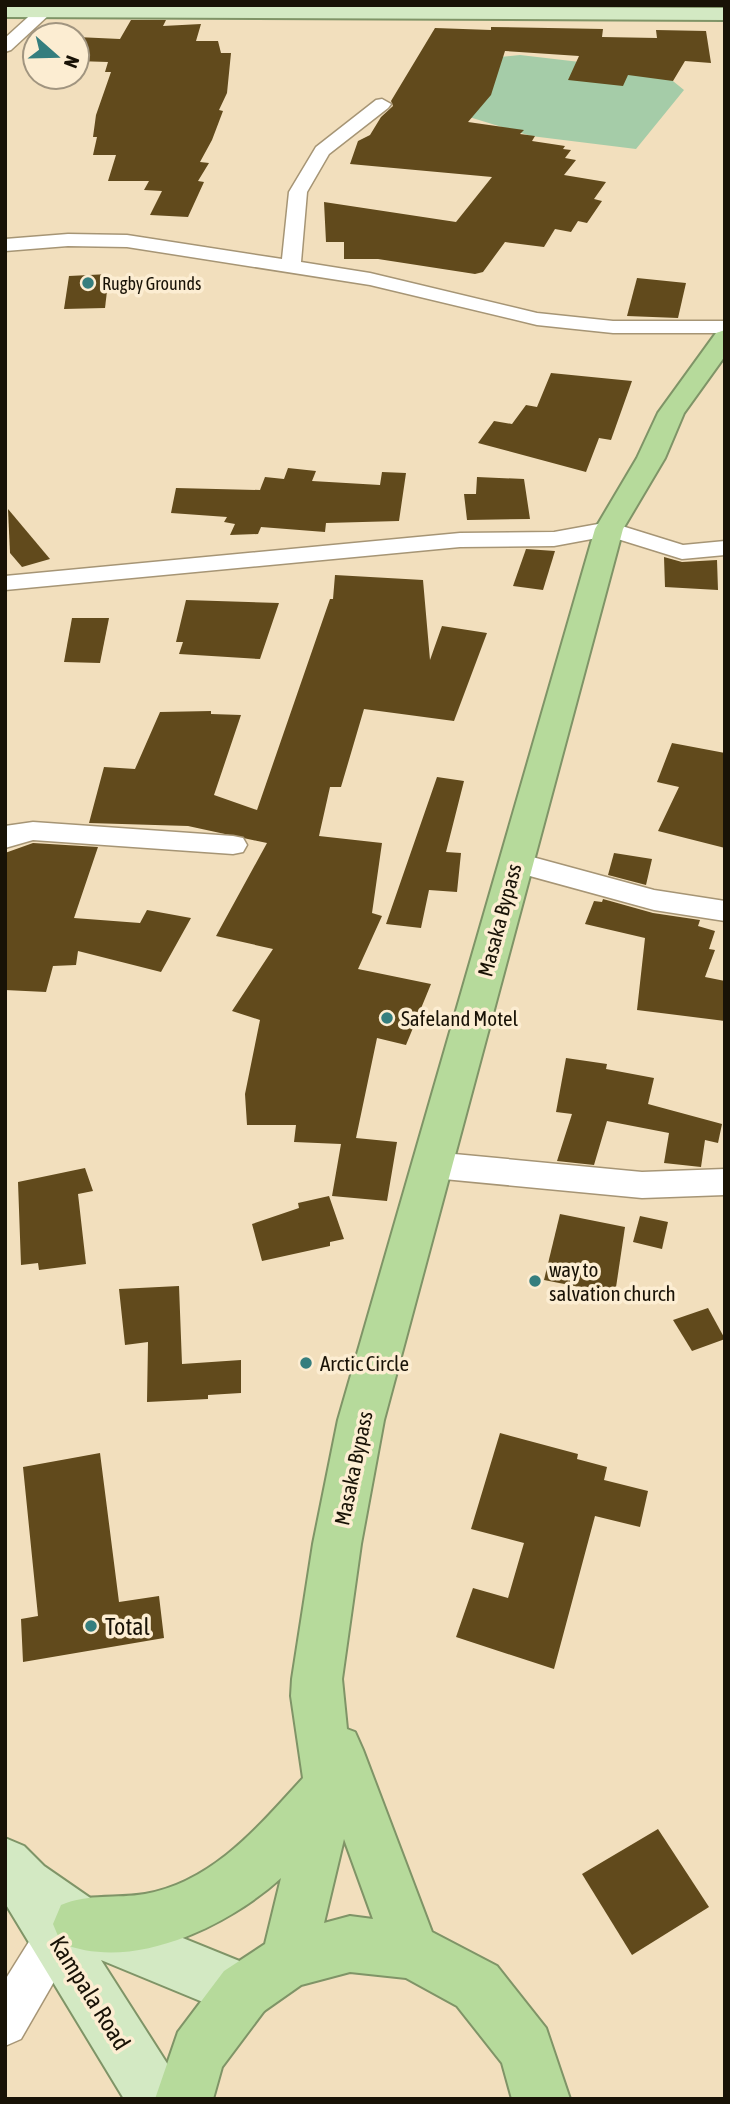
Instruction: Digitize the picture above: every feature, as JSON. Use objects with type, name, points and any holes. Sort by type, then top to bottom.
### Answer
[{"type":"highway","name":"Masaka Bypass","points":[[288,1961],[330,1786],[316,1696],[337,1544],[361,1420],[514,862],[609,529],[651,458],[671,413],[725,338]]},
{"type":"highway","name":"Masaka Bypass","points":[[316,1696],[412,1951]]},
{"type":"highway","points":[[68,1932],[146,1921],[194,1905],[243,1879],[330,1786]]},
{"type":"highway","points":[[184,2099],[198,2052],[244,1991],[288,1961],[350,1944],[412,1951],[477,1986],[526,2048],[541,2099]]},
{"type":"main road","points":[[5,11],[725,14]]},
{"type":"main road","name":"Kampala Road","points":[[15,1875],[68,1932],[157,2099]]},
{"type":"main road","name":"Kampala Road","points":[[68,1932],[244,1991]]},
{"type":"street","points":[[5,47],[44,11]]},
{"type":"street","points":[[291,264],[298,192],[322,151],[382,104]]},
{"type":"street","points":[[5,246],[68,240],[127,241],[291,264],[404,286],[537,319],[612,327],[725,327]]},
{"type":"street","points":[[5,583],[460,540],[554,540],[609,529],[682,552],[725,548]]},
{"type":"street","points":[[5,839],[16,832],[33,831],[233,845]]},
{"type":"street","points":[[514,862],[653,900],[725,911]]},
{"type":"street","points":[[433,1165],[642,1185],[725,1182]]},
{"type":"street","points":[[5,2023],[68,1932]]},
{"type":"green space","points":[[637,52],[684,90],[636,149],[531,136],[430,105],[461,61],[520,55],[597,64]]},
{"type":"building","points":[[131,20],[166,20],[163,26],[201,24],[196,41],[218,41],[221,53],[231,53],[227,93],[219,110],[223,111],[200,162],[209,163],[198,181],[204,182],[188,217],[150,215],[162,191],[144,190],[149,181],[108,181],[116,155],[93,155],[97,137],[93,137],[96,115],[111,72],[105,72],[108,62],[91,61],[91,38],[120,39]]},
{"type":"building","points":[[491,27],[603,29],[602,37],[657,38],[656,30],[706,31],[711,63],[685,61],[673,81],[628,75],[623,86],[568,80],[579,56],[505,51],[491,95],[468,122],[524,130],[520,134],[535,136],[532,141],[565,146],[563,149],[571,150],[565,158],[576,160],[564,175],[606,182],[594,199],[602,201],[587,223],[578,221],[571,232],[555,229],[544,247],[505,242],[483,272],[475,274],[378,259],[344,259],[344,242],[326,242],[324,202],[456,222],[492,177],[350,164],[358,141],[370,135],[381,117],[393,106],[391,101],[435,28],[491,30]]},
{"type":"building","points":[[109,274],[105,308],[64,309],[69,276]]},
{"type":"building","points":[[637,278],[686,283],[678,318],[627,316]]},
{"type":"building","points":[[551,373],[632,381],[611,440],[599,438],[586,472],[478,443],[494,421],[512,424],[526,405],[537,407]]},
{"type":"building","points":[[288,468],[316,471],[312,481],[380,485],[382,472],[406,473],[399,521],[326,523],[325,532],[261,527],[258,534],[230,535],[235,524],[224,522],[227,517],[171,513],[176,488],[260,490],[265,477],[284,479]]},
{"type":"building","points":[[477,477],[524,479],[530,519],[467,520],[464,494],[476,494]]},
{"type":"building","points":[[8,509],[50,559],[22,567],[10,553]]},
{"type":"building","points":[[526,549],[555,551],[543,590],[513,586]]},
{"type":"building","points":[[664,557],[682,562],[717,560],[718,590],[665,587]]},
{"type":"building","points":[[335,575],[423,580],[430,660],[442,626],[487,633],[454,721],[364,709],[341,787],[330,787],[319,836],[382,843],[372,913],[382,916],[358,969],[431,984],[406,1045],[377,1038],[356,1138],[397,1142],[387,1201],[332,1196],[341,1144],[294,1142],[296,1125],[247,1125],[245,1094],[260,1020],[232,1011],[273,949],[216,936],[267,843],[188,826],[89,823],[104,767],[135,769],[160,712],[211,711],[211,714],[241,715],[214,795],[257,810],[330,599],[333,599]]},
{"type":"building","points":[[186,600],[279,603],[260,659],[179,654],[183,642],[176,642]]},
{"type":"building","points":[[72,618],[109,618],[100,663],[64,662]]},
{"type":"building","points":[[672,743],[725,753],[725,848],[658,831],[679,787],[657,782]]},
{"type":"building","points":[[437,777],[464,781],[446,852],[461,853],[457,892],[429,890],[421,928],[386,924]]},
{"type":"building","points":[[33,843],[98,847],[74,918],[140,923],[147,910],[191,918],[161,972],[78,951],[76,965],[53,966],[46,992],[5,990],[5,853]]},
{"type":"building","points":[[614,853],[652,859],[646,885],[608,875]]},
{"type":"building","points":[[603,899],[653,913],[700,920],[698,926],[715,931],[709,949],[715,950],[705,977],[725,981],[725,1021],[637,1010],[645,938],[585,924],[594,901],[602,902]]},
{"type":"building","points":[[566,1058],[607,1064],[606,1069],[654,1078],[648,1104],[722,1124],[718,1143],[705,1140],[701,1167],[664,1163],[669,1133],[607,1121],[594,1165],[557,1161],[572,1114],[556,1112]]},
{"type":"building","points":[[85,1168],[93,1191],[78,1194],[86,1264],[39,1270],[38,1263],[21,1265],[18,1182]]},
{"type":"building","points":[[329,1196],[344,1239],[330,1242],[330,1246],[262,1261],[252,1224],[299,1208],[298,1203]]},
{"type":"building","points":[[560,1214],[625,1227],[615,1294],[544,1280]]},
{"type":"building","points":[[640,1216],[668,1222],[662,1249],[633,1242]]},
{"type":"building","points":[[179,1286],[182,1364],[241,1360],[241,1393],[208,1395],[208,1399],[147,1402],[148,1342],[125,1345],[119,1289]]},
{"type":"building","points":[[708,1308],[725,1339],[692,1351],[673,1320]]},
{"type":"building","points":[[500,1433],[578,1454],[577,1459],[607,1467],[604,1480],[648,1491],[640,1527],[595,1516],[554,1669],[456,1637],[473,1588],[508,1598],[524,1543],[471,1529]]},
{"type":"building","points":[[100,1453],[119,1602],[159,1596],[164,1638],[23,1662],[21,1619],[38,1616],[23,1467]]},
{"type":"building","points":[[658,1829],[709,1907],[632,1955],[582,1874]]},
{"type":"place","name":"Rugby Grounds","points":[[88,283]]},
{"type":"place","name":"Safeland Motel","points":[[387,1018]]},
{"type":"place","name":"way to salvation church","points":[[535,1281]]},
{"type":"place","name":"Arctic Circle","points":[[306,1363]]},
{"type":"place","name":"Total","points":[[91,1626]]}]
